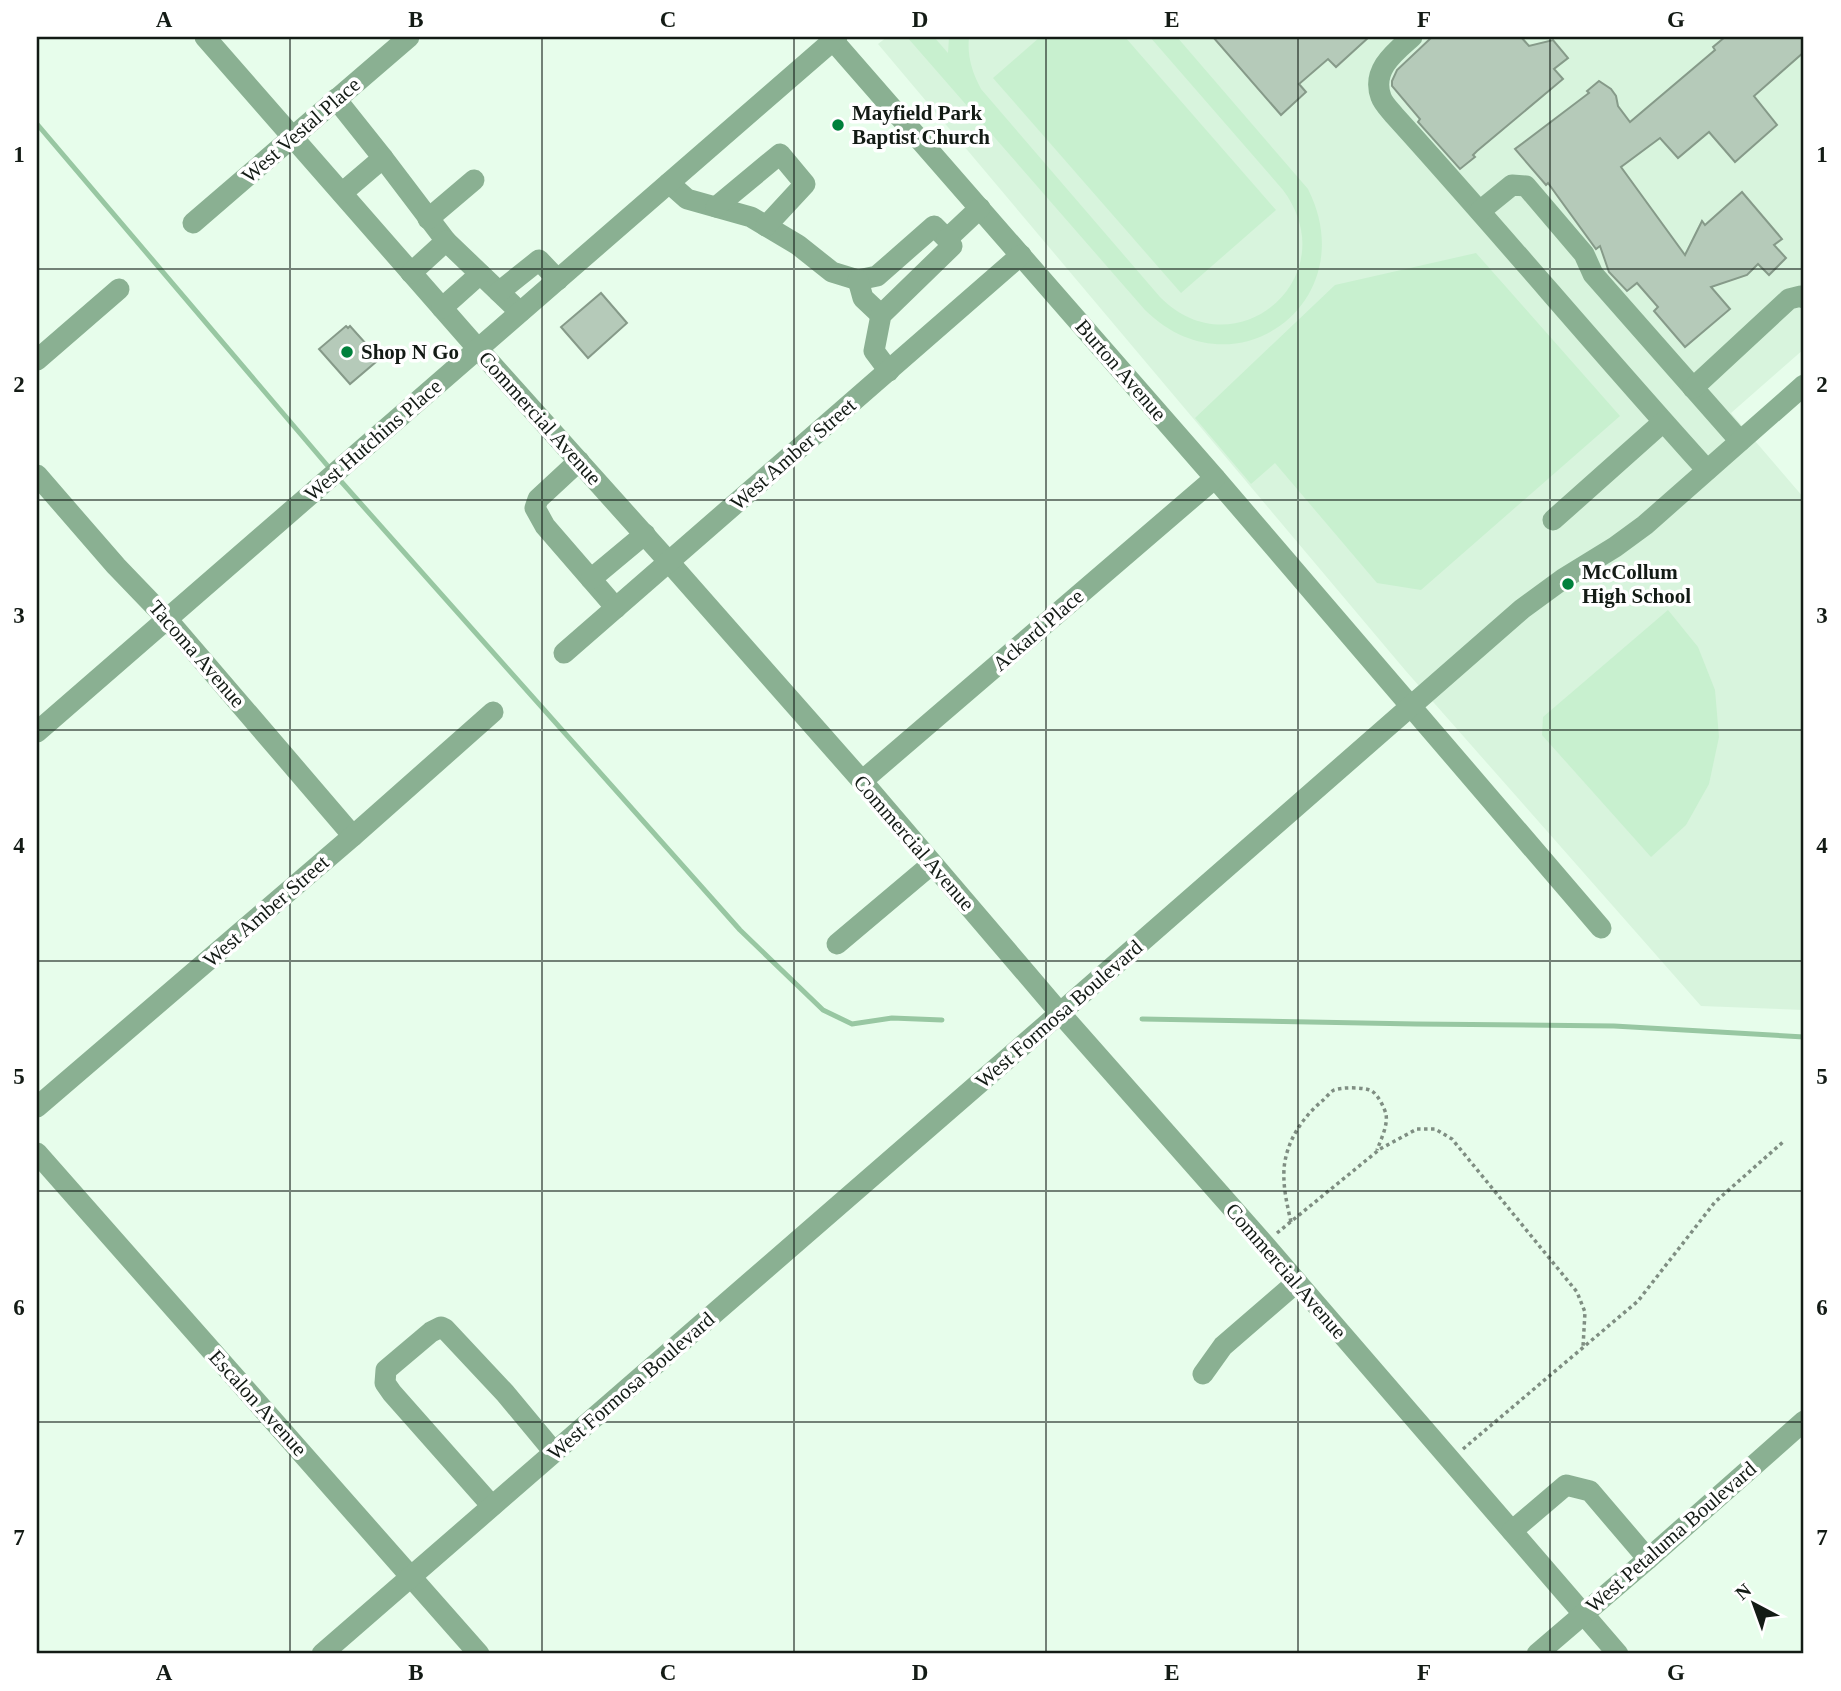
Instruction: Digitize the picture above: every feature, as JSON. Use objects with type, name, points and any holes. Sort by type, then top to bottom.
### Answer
[{"type":"street","name":"Commercial Avenue","points":[[205,37],[478,349],[670,562],[1618,1654]]},
{"type":"street","name":"West Vestal Place","points":[[193,223],[409,37]]},
{"type":"street","points":[[1412,37],[1388,58],[1377,81],[1381,98],[1707,470]]},
{"type":"street","name":"West Hutchins Place","points":[[37,732],[833,38]]},
{"type":"street","name":"Burton Avenue","points":[[833,38],[1601,928]]},
{"type":"street","points":[[336,99],[446,242],[520,312]]},
{"type":"street","points":[[716,207],[780,154],[805,184],[766,226]]},
{"type":"street","points":[[342,193],[383,158]]},
{"type":"street","points":[[428,219],[474,180]]},
{"type":"street","points":[[669,183],[687,199],[751,217],[798,245],[832,272],[858,280],[877,276],[933,226],[953,246],[880,315],[874,351],[889,370]]},
{"type":"street","points":[[1480,211],[1512,185],[1526,186],[1584,254],[1593,274],[1740,441]]},
{"type":"street","points":[[947,239],[980,208]]},
{"type":"street","points":[[411,273],[446,242]]},
{"type":"street","name":"West Amber Street","points":[[564,653],[1021,255]]},
{"type":"street","points":[[499,292],[539,260],[558,279]]},
{"type":"street","points":[[442,308],[480,274]]},
{"type":"street","points":[[858,280],[863,298],[880,315]]},
{"type":"street","points":[[37,360],[119,289]]},
{"type":"street","points":[[1693,388],[1789,299],[1801,296],[1804,298]]},
{"type":"street","name":"West Formosa Boulevard","points":[[322,1654],[1522,609],[1645,525],[1804,385]]},
{"type":"street","points":[[1553,520],[1663,422]]},
{"type":"street","points":[[579,461],[538,499],[535,508],[545,526],[617,608]]},
{"type":"street","name":"Tacoma Avenue","points":[[37,475],[116,566],[167,619],[353,836]]},
{"type":"street","name":"Ackard Place","points":[[862,782],[1215,478]]},
{"type":"street","points":[[592,579],[645,534]]},
{"type":"street","name":"West Amber Street","points":[[37,1107],[493,712]]},
{"type":"street","points":[[838,944],[932,864]]},
{"type":"street","name":"Escalon Avenue","points":[[37,1153],[479,1654]]},
{"type":"street","points":[[1203,1374],[1223,1346],[1297,1282]]},
{"type":"street","points":[[492,1506],[392,1393],[385,1383],[386,1370],[431,1332],[441,1327],[505,1393],[554,1452]]},
{"type":"street","name":"West Petaluma Boulevard","points":[[1537,1654],[1802,1426]]},
{"type":"street","points":[[1512,1531],[1566,1485],[1590,1491],[1648,1559]]},
{"type":"path","points":[[1291,1222],[1284,1190],[1284,1167],[1289,1144],[1312,1110],[1334,1090],[1354,1088],[1371,1091],[1381,1103],[1386,1115],[1376,1153]]},
{"type":"path","points":[[1264,1244],[1376,1153],[1418,1129],[1435,1129],[1452,1139],[1577,1292],[1585,1312],[1583,1347]]},
{"type":"path","points":[[1451,1460],[1638,1301],[1715,1202],[1783,1142]]},
{"type":"shaded area","name":"McCollum High School","points":[[887,37],[1804,37],[1804,349],[1731,413],[1804,498],[1804,1010],[1701,1006],[1405,670],[878,44]]},
{"type":"shaded area","points":[[907,37],[934,37],[948,53],[949,37],[969,37],[971,64],[981,89],[1160,297],[1189,318],[1220,325],[1249,319],[1274,305],[1292,282],[1302,254],[1299,223],[1283,190],[1150,37],[1177,37],[1308,189],[1321,230],[1319,268],[1305,300],[1281,325],[1251,340],[1216,344],[1180,335],[1145,310]]},
{"type":"shaded area","points":[[1040,37],[1125,37],[1276,210],[1181,293],[993,78]]},
{"type":"shaded area","points":[[1476,253],[1620,416],[1421,590],[1377,583],[1275,463],[1251,484],[1195,418],[1335,285]]},
{"type":"shaded area","points":[[1668,610],[1698,647],[1715,690],[1719,737],[1709,784],[1686,825],[1651,857],[1542,735],[1543,717]]},
{"type":"building","points":[[1213,37],[1369,37],[1336,67],[1328,59],[1299,84],[1306,92],[1281,115]]},
{"type":"building","points":[[1432,37],[1521,37],[1529,46],[1553,40],[1568,58],[1554,69],[1563,79],[1477,151],[1473,155],[1475,157],[1460,169],[1418,122],[1420,119],[1392,86],[1397,70]]},
{"type":"building","points":[[1725,37],[1804,37],[1804,52],[1754,96],[1777,125],[1735,162],[1709,132],[1678,158],[1660,138],[1621,167],[1685,255],[1702,221],[1705,225],[1742,192],[1782,239],[1774,245],[1786,258],[1769,275],[1758,264],[1747,275],[1711,287],[1730,309],[1685,347],[1654,311],[1658,307],[1637,283],[1627,291],[1609,272],[1600,246],[1596,249],[1548,183],[1546,185],[1515,149],[1589,93],[1587,91],[1599,81],[1611,89],[1618,106],[1630,122],[1715,50],[1713,47]]},
{"type":"building","points":[[601,293],[627,323],[588,358],[561,327]]},
{"type":"building","name":"Shop N Go","points":[[346,326],[350,326],[376,355],[374,357],[377,361],[350,384],[319,349]]},
{"type":"waterway","points":[[37,124],[332,471]]},
{"type":"waterway","points":[[338,478],[740,930],[823,1010],[852,1024],[892,1018],[942,1020]]},
{"type":"waterway","points":[[1142,1019],[1614,1026],[1804,1037]]},
{"type":"place","name":"Mayfield Park Baptist Church","points":[[838,125]]},
{"type":"place","name":"Shop N Go","points":[[347,352]]},
{"type":"place","name":"McCollum High School","points":[[1568,584]]}]
